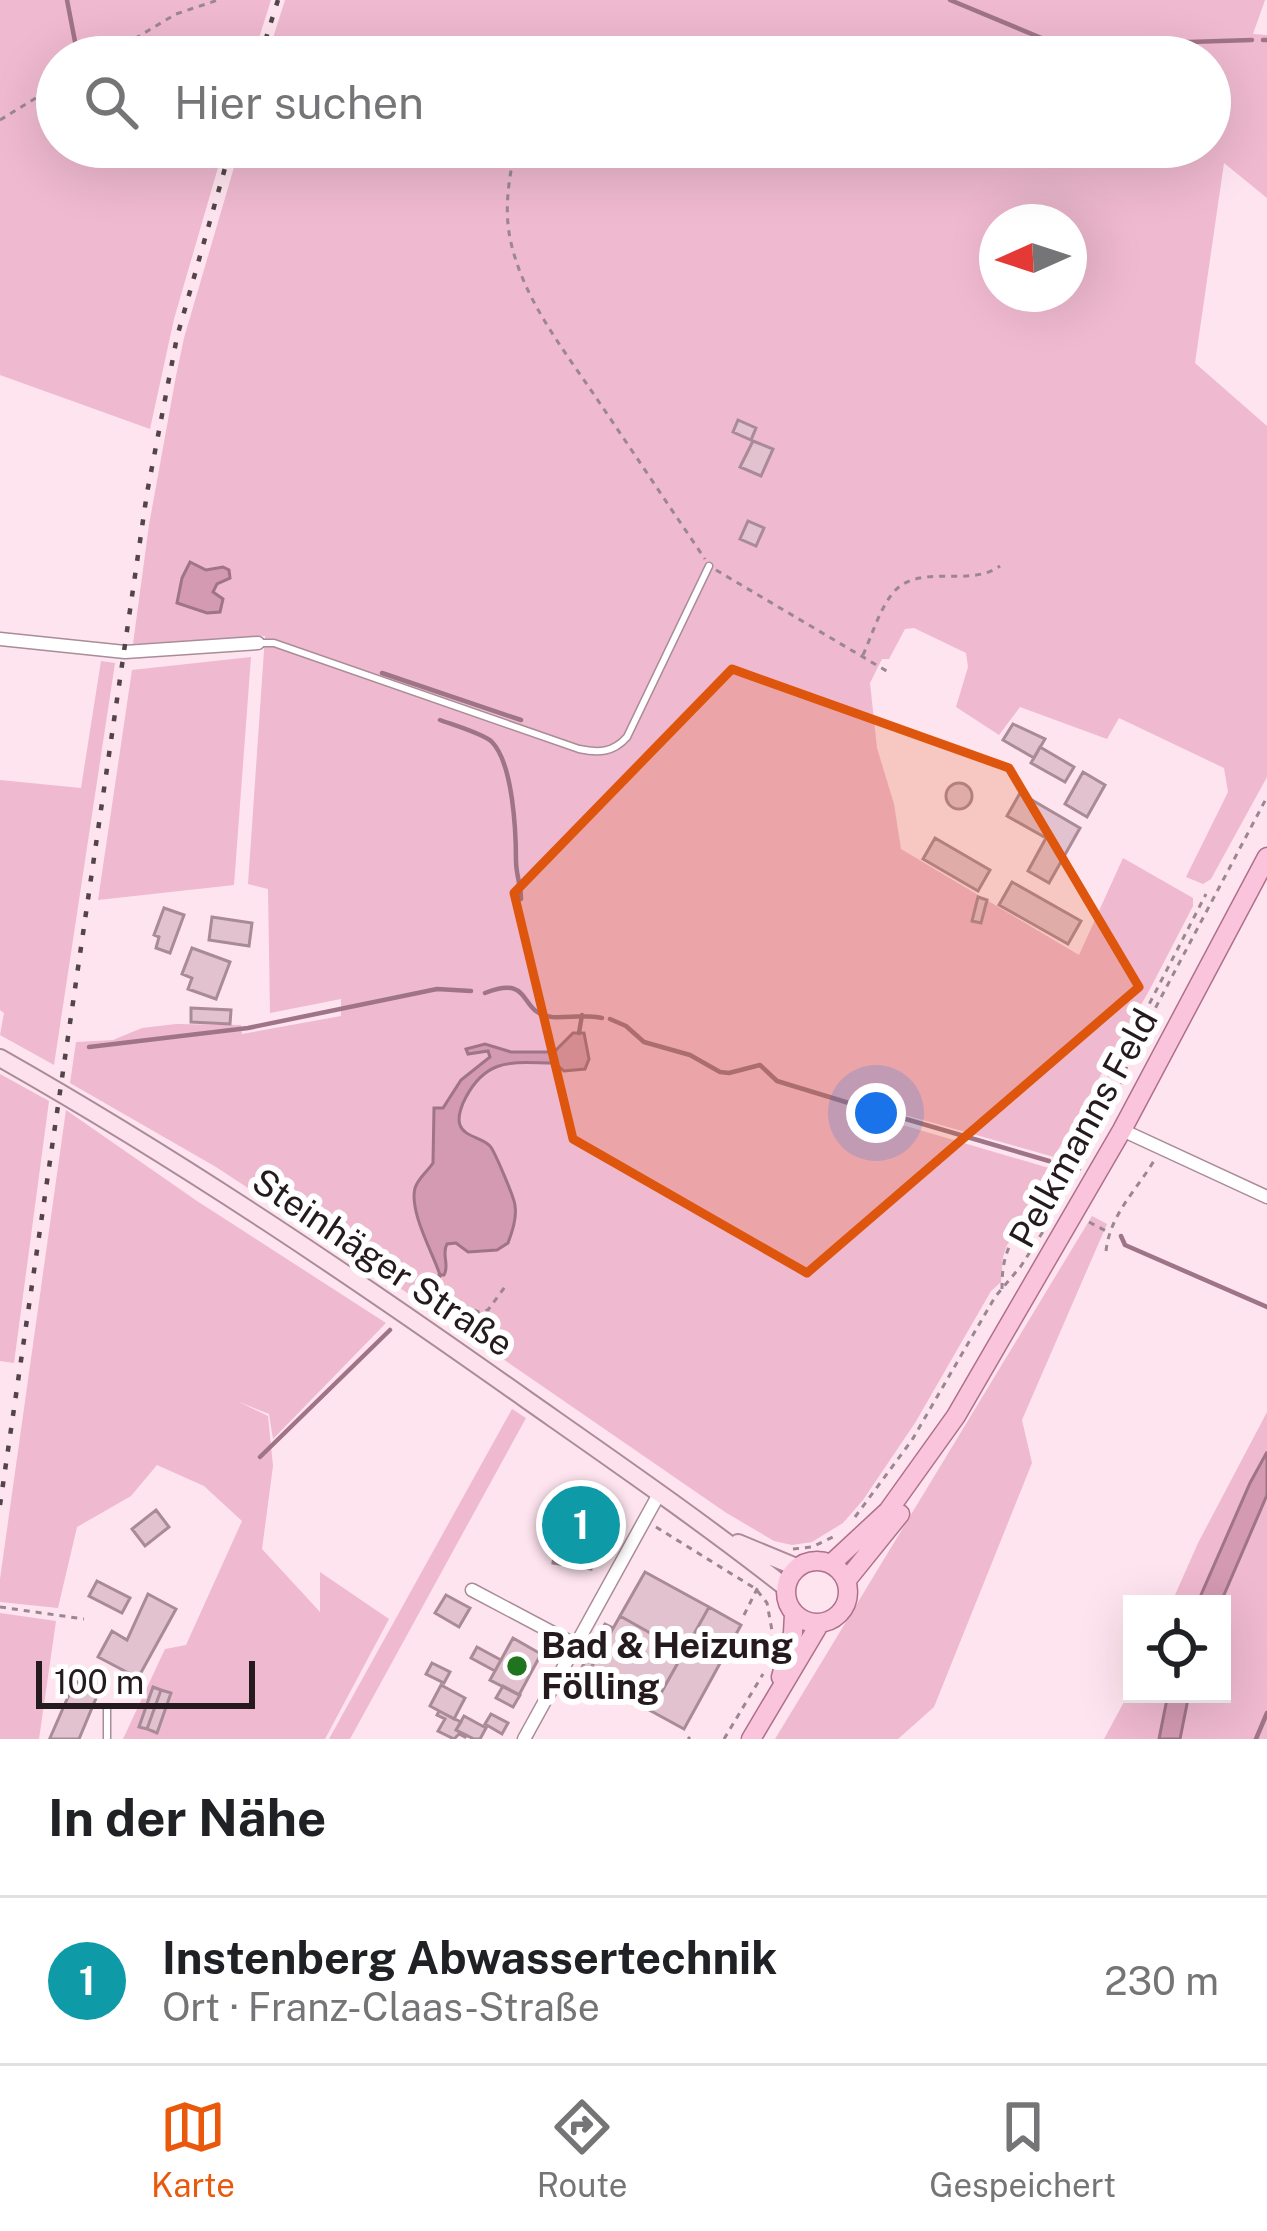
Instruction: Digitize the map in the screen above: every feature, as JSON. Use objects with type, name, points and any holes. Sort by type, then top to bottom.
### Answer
[{"type":"main road","name":"Pelkmanns Feld","points":[[832,1563],[889,1511],[950,1426],[1122,1130],[1267,857]]},
{"type":"main road","name":"Steinhäger Straße","points":[[0,1058],[160,1153],[422,1326],[721,1536],[771,1565],[796,1567]]},
{"type":"main road","name":"Pelkmanns Feld","points":[[846,1580],[914,1494],[950,1426]]},
{"type":"main road","points":[[807,1561],[832,1563],[846,1580],[844,1608],[820,1623],[794,1614],[785,1587],[796,1567],[807,1561]]},
{"type":"main road","name":"Steinhäger Straße","points":[[771,1565],[785,1587]]},
{"type":"main road","points":[[775,1699],[794,1614]]},
{"type":"main road","points":[[751,1739],[820,1623]]},
{"type":"street","points":[[0,638],[125,652],[258,643]]},
{"type":"street","points":[[1122,1130],[1267,1197]]},
{"type":"street","points":[[524,1739],[659,1494]]},
{"type":"street","points":[[472,1590],[574,1644]]},
{"type":"lane","points":[[258,643],[274,643],[579,749],[602,752],[626,737],[709,566]]},
{"type":"lane","points":[[106,1739],[107,1709]]},
{"type":"path","points":[[139,36],[176,14],[218,0]]},
{"type":"path","points":[[0,120],[36,98]]},
{"type":"path","points":[[512,168],[508,227],[526,287],[709,566],[890,673]]},
{"type":"path","points":[[862,656],[888,599],[902,584],[921,578],[978,577],[1000,566]]},
{"type":"path","points":[[1074,1178],[1118,1096],[1130,1056],[1267,797]]},
{"type":"path","points":[[1002,1289],[1006,1251],[1142,1018],[1206,894]]},
{"type":"path","points":[[1106,1251],[1108,1232],[1162,1148]]},
{"type":"path","points":[[855,1518],[912,1439],[994,1297],[1021,1266],[1064,1196]]},
{"type":"path","points":[[1039,1197],[1055,1205]]},
{"type":"path","points":[[1089,1222],[1108,1232]]},
{"type":"path","points":[[422,1326],[429,1315],[447,1305],[488,1310],[507,1285]]},
{"type":"path","points":[[646,1517],[664,1534],[756,1589],[767,1604],[773,1645]]},
{"type":"path","points":[[744,1615],[780,1548],[812,1547],[843,1530]]},
{"type":"path","points":[[0,1607],[84,1619]]},
{"type":"path","points":[[724,1739],[769,1661]]},
{"type":"highlighted area","points":[[732,669],[1009,768],[1139,987],[807,1273],[573,1139],[514,893]]},
{"type":"shaded area","points":[[0,0],[271,0],[260,36],[36,36],[36,168],[218,168],[174,319],[150,429],[0,375]]},
{"type":"shaded area","points":[[285,0],[1265,0],[1253,34],[1267,35],[1267,198],[1230,168],[1231,36],[274,36]]},
{"type":"shaded area","points":[[234,168],[1223,168],[1195,363],[1267,426],[1267,777],[1211,879],[1203,884],[1186,877],[1228,792],[1224,768],[1119,718],[1107,739],[1020,707],[999,735],[956,707],[968,667],[966,653],[914,628],[905,629],[889,659],[882,659],[870,683],[877,748],[901,849],[1079,955],[1123,858],[1193,898],[1193,906],[1054,1157],[873,1106],[872,1116],[1049,1168],[1007,1245],[1001,1282],[991,1291],[915,1423],[843,1523],[812,1542],[774,1541],[216,1167],[70,1083],[76,1042],[113,1040],[142,1028],[176,1024],[241,1025],[242,1034],[341,1016],[341,999],[270,1013],[268,889],[248,884],[265,636],[133,644],[149,525],[184,338]]},
{"type":"shaded area","points":[[190,562],[206,570],[229,570],[230,578],[217,584],[213,592],[223,599],[220,612],[207,613],[177,603]]},
{"type":"shaded area","points":[[251,657],[234,885],[98,900],[132,670]]},
{"type":"shaded area","points":[[101,661],[115,663],[54,1065],[0,1035],[4,1013],[0,1010],[0,780],[81,788]]},
{"type":"shaded area","points":[[573,1033],[584,1033],[589,1059],[585,1069],[564,1071],[554,1063],[504,1065],[484,1074],[466,1097],[460,1125],[492,1149],[514,1202],[515,1220],[508,1243],[497,1250],[468,1252],[456,1243],[447,1244],[446,1271],[440,1275],[418,1220],[415,1188],[433,1163],[434,1108],[443,1108],[461,1080],[490,1057],[488,1051],[468,1054],[466,1049],[485,1044],[511,1052],[554,1052]]},
{"type":"shaded area","points":[[0,1074],[49,1101],[14,1363],[0,1361]]},
{"type":"shaded area","points":[[66,1110],[386,1323],[273,1439],[269,1414],[237,1401],[268,1416],[273,1466],[262,1549],[320,1612],[320,1572],[389,1619],[325,1739],[123,1739],[165,1649],[186,1645],[242,1521],[204,1486],[157,1465],[131,1496],[77,1527],[58,1608],[0,1602]]},
{"type":"shaded area","points":[[1092,1216],[1107,1224],[1022,1420],[1032,1463],[934,1707],[898,1739],[775,1739]]},
{"type":"shaded area","points":[[512,1409],[526,1418],[350,1739],[329,1739]]},
{"type":"shaded area","points":[[1267,1412],[1267,1452],[1201,1595],[1175,1595]]},
{"type":"shaded area","points":[[1267,1452],[1267,1495],[1224,1595],[1201,1595]]},
{"type":"shaded area","points":[[1267,1495],[1267,1739],[1180,1739],[1187,1703],[1231,1703],[1231,1595],[1224,1595]]},
{"type":"shaded area","points":[[0,1613],[56,1621],[39,1739],[0,1739]]},
{"type":"shaded area","points":[[1123,1703],[1166,1703],[1159,1739],[1104,1739]]},
{"type":"shaded area","points":[[1166,1703],[1187,1703],[1180,1739],[1159,1739]]},
{"type":"building","points":[[738,420],[756,428],[751,440],[733,432]]},
{"type":"building","points":[[753,441],[773,449],[761,476],[740,467]]},
{"type":"building","points":[[748,521],[764,528],[756,546],[740,539]]},
{"type":"building","points":[[1013,724],[1045,739],[1034,758],[1003,740]]},
{"type":"building","points":[[1040,747],[1074,767],[1065,782],[1031,763]]},
{"type":"building","points":[[1083,772],[1105,785],[1087,817],[1065,804]]},
{"type":"building","points":[[959,783],[972,796],[959,809],[946,796]]},
{"type":"building","points":[[1020,793],[1080,828],[1049,883],[1028,871],[1046,838],[1007,816]]},
{"type":"building","points":[[935,838],[990,870],[978,891],[923,859]]},
{"type":"building","points":[[1012,882],[1081,921],[1068,944],[999,905]]},
{"type":"building","points":[[978,897],[987,900],[981,923],[972,921]]},
{"type":"building","points":[[164,908],[184,915],[170,953],[156,948],[159,937],[154,935]]},
{"type":"building","points":[[212,917],[252,923],[249,946],[209,940]]},
{"type":"building","points":[[192,948],[230,962],[216,999],[188,989],[192,978],[182,974]]},
{"type":"building","points":[[191,1008],[231,1010],[230,1024],[191,1022]]},
{"type":"building","points":[[564,1495],[569,1496],[560,1550],[555,1550]]},
{"type":"building","points":[[569,1496],[601,1501],[591,1569],[553,1563],[555,1550],[560,1550]]},
{"type":"building","points":[[156,1510],[169,1527],[145,1546],[132,1529]]},
{"type":"building","points":[[645,1572],[709,1607],[684,1652],[620,1616]]},
{"type":"building","points":[[97,1581],[130,1598],[122,1613],[89,1596]]},
{"type":"building","points":[[148,1594],[176,1609],[138,1678],[98,1657],[112,1631],[127,1640]]},
{"type":"building","points":[[446,1595],[470,1608],[459,1627],[435,1613]]},
{"type":"building","points":[[709,1607],[741,1625],[684,1729],[651,1711]]},
{"type":"building","points":[[620,1616],[684,1652],[651,1711],[587,1675]]},
{"type":"building","points":[[605,1624],[613,1628],[587,1675],[580,1671]]},
{"type":"building","name":"Bad & Heizung Fölling","points":[[513,1638],[541,1654],[519,1695],[490,1680]]},
{"type":"building","points":[[477,1647],[501,1660],[495,1671],[471,1658]]},
{"type":"building","points":[[432,1663],[450,1672],[444,1683],[426,1674]]},
{"type":"building","points":[[75,1681],[99,1691],[79,1739],[50,1738]]},
{"type":"building","points":[[441,1685],[465,1698],[454,1719],[430,1706]]},
{"type":"building","points":[[503,1686],[520,1695],[513,1707],[496,1698]]},
{"type":"building","points":[[153,1687],[161,1690],[147,1729],[139,1727]]},
{"type":"building","points":[[161,1690],[171,1693],[157,1733],[147,1729]]},
{"type":"building","points":[[439,1711],[461,1722],[456,1730],[465,1737],[459,1734],[454,1739],[438,1731],[445,1719],[437,1715]]},
{"type":"building","points":[[491,1714],[508,1723],[502,1734],[485,1724]]},
{"type":"building","points":[[464,1716],[486,1728],[480,1739],[456,1730]]},
{"type":"waterway","points":[[67,0],[74,36]]},
{"type":"waterway","points":[[950,0],[1037,36]]},
{"type":"waterway","points":[[1231,41],[1252,40]]},
{"type":"waterway","points":[[382,673],[521,720]]},
{"type":"waterway","points":[[440,720],[488,739],[499,752],[512,798],[521,899]]},
{"type":"waterway","points":[[485,993],[512,988],[541,1014],[602,1018]]},
{"type":"waterway","points":[[89,1047],[248,1028],[437,989],[471,991]]},
{"type":"waterway","points":[[579,1033],[582,1015]]},
{"type":"waterway","points":[[610,1019],[644,1042],[690,1055],[720,1072],[760,1065],[777,1081],[862,1107]]},
{"type":"waterway","points":[[875,1110],[1049,1161]]},
{"type":"waterway","points":[[1059,1171],[1065,1176]]},
{"type":"waterway","points":[[1121,1236],[1125,1245],[1267,1307]]},
{"type":"waterway","points":[[421,1303],[440,1275]]},
{"type":"waterway","points":[[260,1457],[390,1330]]},
{"type":"waterway","points":[[1256,1739],[1267,1713]]},
{"type":"railway","points":[[267,36],[278,0]]},
{"type":"railway","points":[[0,1505],[147,493],[177,337],[225,168]]},
{"type":"place","name":"Instenberg Abwassertechnik","points":[[581,1525]]},
{"type":"place","name":"Bad & Heizung Fölling","points":[[517,1666]]}]
